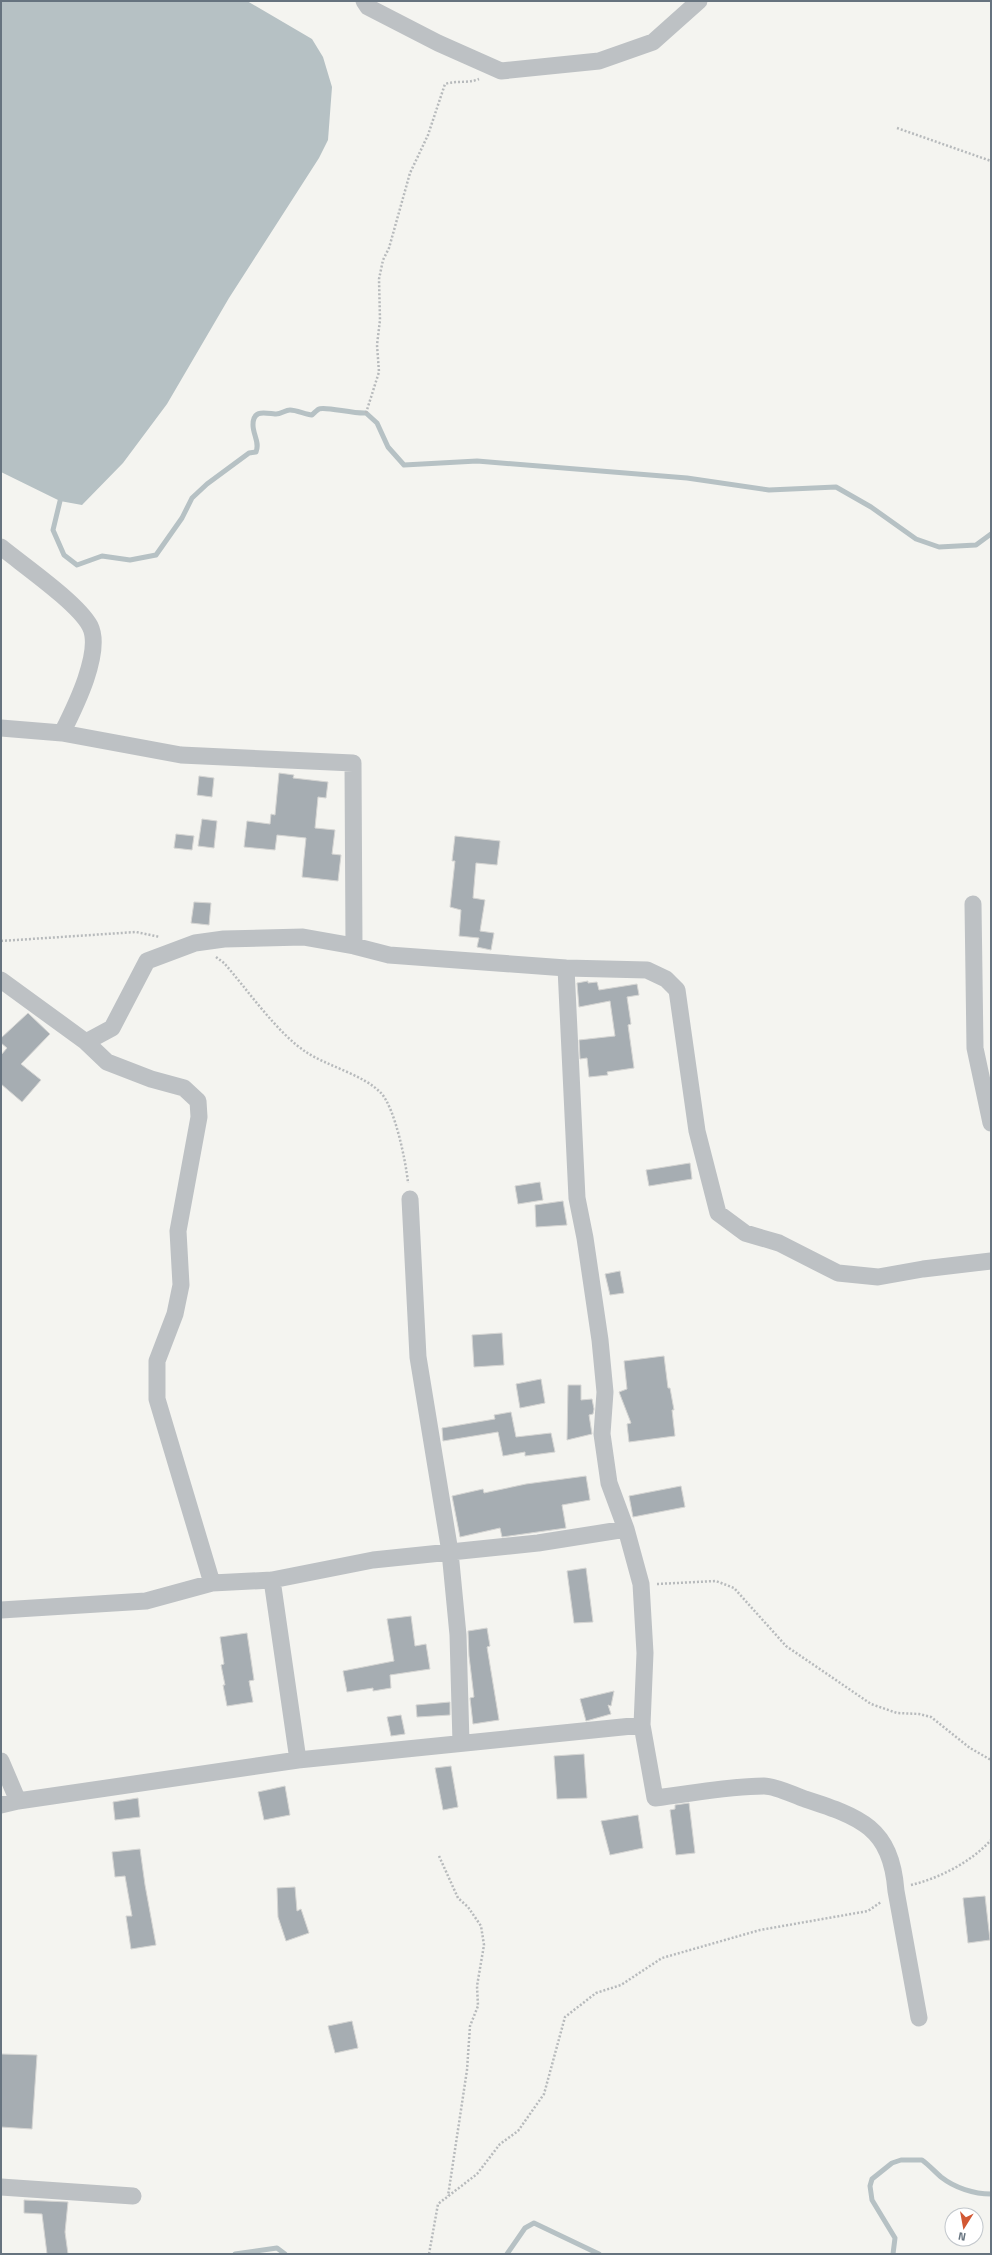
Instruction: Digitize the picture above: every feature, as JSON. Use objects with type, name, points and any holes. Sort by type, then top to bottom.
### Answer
[{"type":"street","points":[[364,1],[368,7],[438,44],[501,71],[599,61],[653,42],[699,1]]},
{"type":"street","points":[[1,546],[80,612],[90,626],[94,642],[92,657],[78,703],[62,733]]},
{"type":"street","points":[[1,728],[62,733],[181,755],[353,763],[354,946]]},
{"type":"street","points":[[973,904],[975,1048],[991,1124]]},
{"type":"street","points":[[86,1042],[112,1028],[147,961],[195,943],[224,938],[303,938],[354,946],[389,955],[566,968],[647,970],[666,980],[676,990],[698,1131],[718,1213],[745,1233],[779,1243],[838,1273],[878,1277],[922,1269],[991,1261]]},
{"type":"street","points":[[566,968],[577,1198],[585,1238],[600,1340],[605,1392],[602,1434],[609,1483],[626,1529],[641,1584],[644,1653],[642,1725],[655,1798],[765,1786],[828,1806],[857,1818],[870,1827],[888,1850],[895,1873],[896,1892],[919,2018]]},
{"type":"street","points":[[1,980],[86,1042],[107,1062],[151,1079],[184,1088],[198,1101],[199,1117],[178,1231],[181,1285],[174,1314],[157,1362],[157,1399],[212,1583]]},
{"type":"street","points":[[410,1199],[418,1357],[450,1552],[458,1636],[461,1743]]},
{"type":"street","points":[[1,1610],[146,1601],[212,1583],[272,1580],[373,1560],[538,1543],[626,1529]]},
{"type":"street","points":[[272,1580],[298,1760]]},
{"type":"street","points":[[1,1805],[18,1801],[298,1760],[642,1725]]},
{"type":"street","points":[[1,1760],[18,1801]]},
{"type":"street","points":[[1,2187],[133,2196]]},
{"type":"path","points":[[366,413],[379,372],[377,345],[380,320],[379,279],[383,260],[389,248],[410,173],[428,135],[445,84],[455,80],[470,82],[501,71]]},
{"type":"path","points":[[897,128],[991,161]]},
{"type":"path","points":[[1,941],[136,932],[161,938]]},
{"type":"path","points":[[195,943],[224,962],[281,1029],[306,1052],[358,1078],[381,1093],[392,1113],[406,1161],[410,1199]]},
{"type":"path","points":[[641,1584],[716,1581],[734,1588],[786,1646],[871,1704],[897,1714],[919,1714],[931,1718],[970,1748],[991,1760]]},
{"type":"path","points":[[429,2254],[438,2204],[477,2174],[500,2144],[518,2132],[544,2094],[565,2017],[596,1993],[621,1985],[662,1958],[760,1930],[868,1911],[896,1892],[950,1870],[975,1856],[991,1840]]},
{"type":"path","points":[[439,1856],[458,1898],[468,1907],[481,1926],[484,1945],[477,1986],[478,2006],[470,2026],[467,2070],[448,2197]]},
{"type":"shaded area","points":[[1,1],[247,1],[312,39],[323,57],[332,87],[328,140],[319,158],[229,298],[167,404],[123,463],[82,505],[60,501],[1,472]]},
{"type":"building","points":[[279,773],[294,775],[293,778],[328,782],[326,798],[318,797],[315,828],[335,830],[332,854],[341,855],[338,881],[302,877],[306,838],[277,835],[275,850],[244,847],[247,821],[270,824],[271,814],[275,815]]},
{"type":"building","points":[[199,776],[214,778],[212,797],[197,795]]},
{"type":"building","points":[[202,819],[217,821],[214,848],[198,846]]},
{"type":"building","points":[[176,834],[194,836],[192,850],[174,848]]},
{"type":"building","points":[[455,836],[500,841],[497,865],[476,863],[473,898],[485,900],[480,931],[494,933],[491,950],[477,947],[479,938],[459,936],[461,910],[450,907],[455,861],[452,861]]},
{"type":"building","points":[[194,902],[211,903],[209,925],[191,923]]},
{"type":"building","points":[[588,981],[588,983],[597,982],[599,990],[637,984],[639,995],[627,997],[631,1024],[628,1025],[634,1068],[607,1072],[608,1075],[589,1077],[587,1058],[580,1059],[579,1040],[615,1036],[610,1001],[579,1007],[577,983]]},
{"type":"building","points":[[28,1013],[50,1034],[21,1064],[41,1080],[22,1102],[1,1084],[1,1055],[7,1048],[1,1043],[1,1038]]},
{"type":"building","points":[[690,1163],[692,1179],[649,1186],[646,1170]]},
{"type":"building","points":[[540,1182],[543,1200],[518,1204],[515,1186]]},
{"type":"building","points":[[563,1201],[567,1225],[536,1227],[535,1205]]},
{"type":"building","points":[[620,1271],[624,1293],[610,1295],[605,1274]]},
{"type":"building","points":[[502,1333],[504,1365],[474,1367],[472,1335]]},
{"type":"building","points":[[664,1356],[668,1388],[670,1388],[674,1410],[672,1410],[675,1436],[629,1442],[627,1424],[631,1423],[619,1392],[627,1389],[624,1361]]},
{"type":"building","points":[[541,1379],[545,1403],[520,1408],[516,1384]]},
{"type":"building","points":[[568,1385],[581,1385],[581,1400],[592,1399],[594,1409],[593,1414],[589,1415],[592,1434],[567,1440]]},
{"type":"building","points":[[511,1412],[516,1437],[551,1433],[555,1452],[525,1456],[525,1452],[503,1456],[498,1432],[443,1441],[442,1428],[495,1419],[494,1415]]},
{"type":"building","points":[[586,1476],[590,1500],[562,1505],[566,1528],[502,1537],[500,1528],[460,1537],[452,1496],[483,1489],[484,1493],[526,1484]]},
{"type":"building","points":[[681,1486],[685,1507],[633,1517],[629,1496]]},
{"type":"building","points":[[586,1568],[593,1622],[574,1623],[567,1571]]},
{"type":"building","points":[[411,1616],[415,1646],[426,1644],[430,1669],[390,1675],[391,1688],[373,1691],[373,1688],[347,1692],[343,1671],[394,1661],[387,1619]]},
{"type":"building","points":[[487,1628],[490,1646],[487,1647],[499,1720],[473,1724],[470,1698],[474,1697],[469,1656],[468,1631]]},
{"type":"building","points":[[247,1633],[254,1680],[249,1681],[253,1702],[227,1706],[223,1685],[225,1685],[221,1665],[224,1664],[220,1637]]},
{"type":"building","points":[[614,1691],[611,1706],[608,1705],[611,1714],[586,1721],[580,1699]]},
{"type":"building","points":[[450,1702],[450,1715],[417,1717],[416,1705]]},
{"type":"building","points":[[401,1715],[405,1734],[391,1736],[387,1717]]},
{"type":"building","points":[[584,1754],[587,1798],[557,1799],[554,1756]]},
{"type":"building","points":[[451,1766],[458,1807],[443,1810],[435,1768]]},
{"type":"building","points":[[285,1786],[290,1815],[264,1820],[258,1792]]},
{"type":"building","points":[[138,1798],[140,1817],[115,1820],[113,1802]]},
{"type":"building","points":[[689,1803],[695,1853],[676,1855],[670,1810],[675,1809],[675,1805]]},
{"type":"building","points":[[638,1815],[643,1848],[610,1855],[601,1821]]},
{"type":"building","points":[[140,1849],[156,1945],[131,1949],[126,1916],[132,1916],[125,1876],[115,1877],[112,1852]]},
{"type":"building","points":[[295,1887],[297,1911],[301,1909],[309,1933],[286,1941],[278,1917],[277,1888]]},
{"type":"building","points":[[985,1896],[990,1940],[968,1943],[963,1898]]},
{"type":"building","points":[[352,2021],[358,2048],[335,2053],[328,2026]]},
{"type":"building","points":[[1,2054],[37,2055],[32,2129],[1,2127]]},
{"type":"building","points":[[24,2200],[68,2202],[65,2232],[68,2254],[47,2254],[42,2214],[24,2213]]},
{"type":"waterway","points":[[60,501],[53,530],[64,555],[77,565],[102,556],[130,560],[156,555],[182,518],[192,498],[207,484],[249,453],[256,452],[257,442],[253,425],[257,414],[277,414],[290,410],[312,415],[319,409],[327,408],[366,413],[377,423],[388,447],[404,465],[477,461],[687,478],[769,490],[836,487],[871,507],[916,539],[939,547],[976,545],[991,534]]},
{"type":"waterway","points":[[893,2254],[895,2238],[872,2200],[870,2186],[872,2179],[892,2163],[901,2160],[922,2160],[946,2181],[958,2187],[971,2192],[991,2194]]},
{"type":"waterway","points":[[507,2254],[525,2228],[534,2223],[599,2254]]},
{"type":"waterway","points":[[235,2254],[277,2248],[285,2254]]}]
